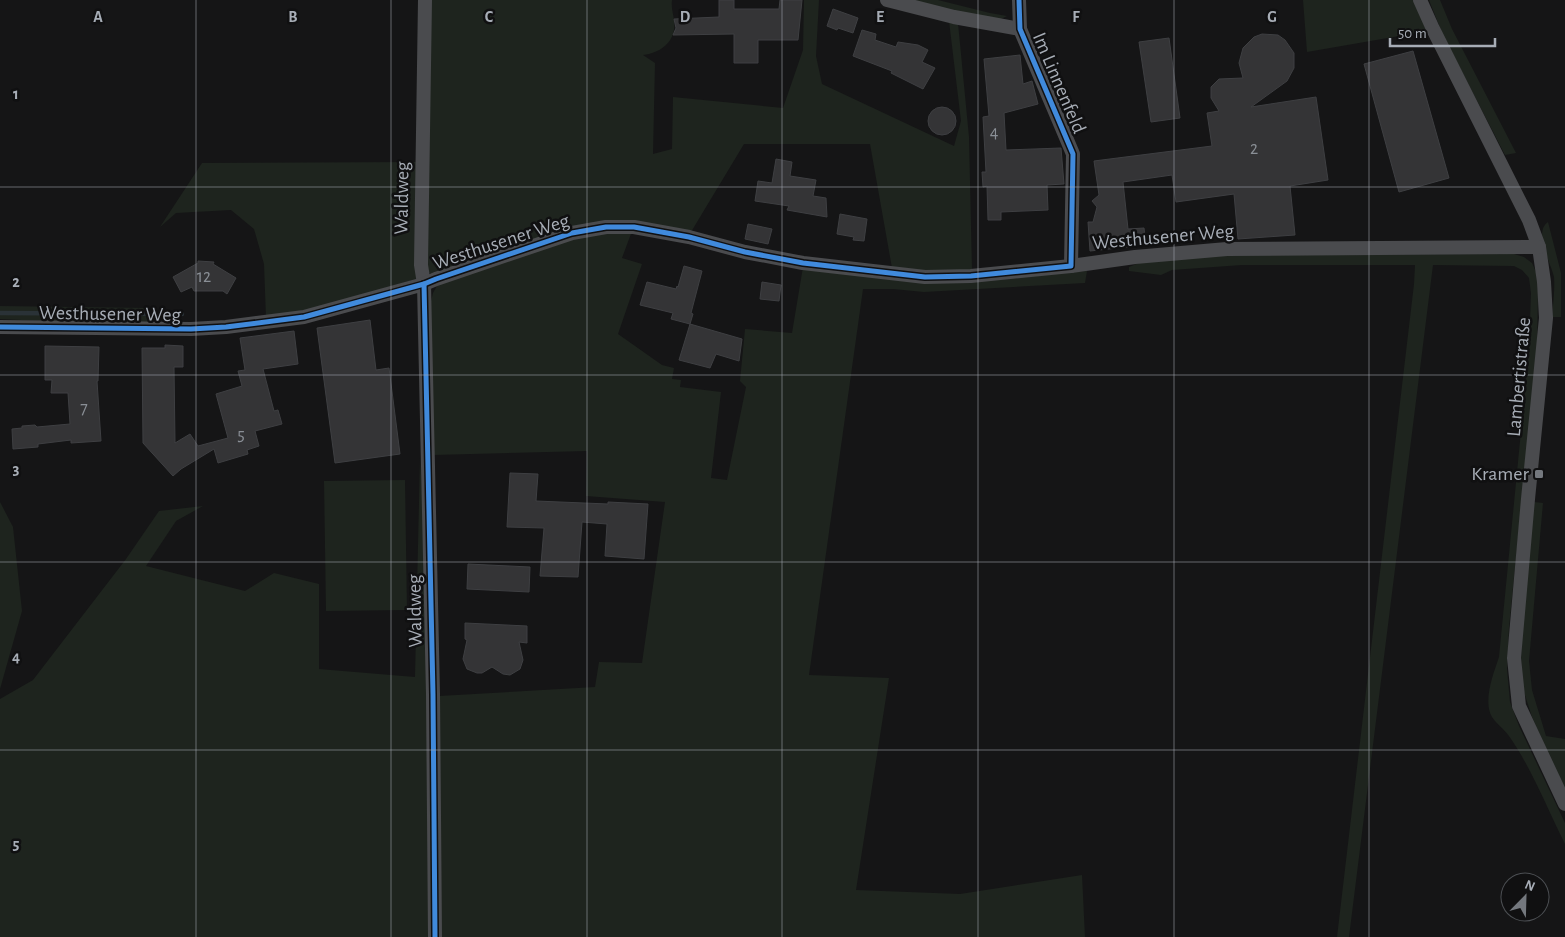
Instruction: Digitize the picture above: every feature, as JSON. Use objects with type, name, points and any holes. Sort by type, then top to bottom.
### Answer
[{"type":"street","name":"Waldweg","points":[[425,0],[421,265],[424,284],[433,694],[435,937]]},
{"type":"street","points":[[887,0],[954,18],[1020,29]]},
{"type":"street","name":"Im Linnenfeld","points":[[1019,0],[1020,29],[1073,154],[1071,266]]},
{"type":"street","name":"Lambertistraße","points":[[1420,0],[1529,220],[1539,247],[1544,282],[1546,318],[1514,658],[1519,706],[1565,804]]},
{"type":"street","name":"Westhusener Weg","points":[[0,326],[192,329],[226,327],[304,317],[424,284],[572,233],[606,227],[634,227],[652,230],[690,237],[745,252],[803,263],[925,277],[971,276],[1071,266],[1135,257],[1227,249],[1539,247]]},
{"type":"shaded area","points":[[428,0],[672,0],[674,27],[670,40],[662,49],[643,55],[655,63],[653,154],[672,149],[673,97],[783,108],[803,50],[804,0],[819,0],[816,56],[822,84],[954,146],[961,121],[949,21],[958,23],[969,137],[972,270],[926,272],[892,268],[870,144],[744,144],[691,232],[634,222],[432,274],[429,273],[425,266]]},
{"type":"shaded area","points":[[910,0],[938,0],[1007,16],[999,20],[990,19]]},
{"type":"shaded area","points":[[1303,0],[1414,0],[1428,31],[1307,52]]},
{"type":"shaded area","points":[[1429,0],[1440,0],[1452,29],[1516,153],[1505,155],[1443,35]]},
{"type":"shaded area","points":[[418,162],[416,279],[310,310],[266,318],[264,264],[254,229],[231,210],[176,213],[160,227],[202,163]]},
{"type":"shaded area","points":[[1548,222],[1561,273],[1561,317],[1552,317],[1554,277],[1544,248],[1542,233]]},
{"type":"shaded area","points":[[632,231],[622,258],[642,264],[618,334],[662,365],[674,368],[672,379],[681,380],[680,387],[721,392],[711,478],[727,480],[746,387],[740,381],[745,329],[792,333],[803,267],[972,281],[1087,271],[1085,283],[924,292],[863,289],[809,675],[889,678],[856,890],[960,894],[1082,875],[1085,937],[439,937],[439,696],[595,687],[599,662],[642,663],[665,502],[586,496],[587,451],[433,455],[430,305],[433,293],[438,284],[574,237]]},
{"type":"shaded area","points":[[1514,254],[1524,257],[1532,263],[1536,272],[1538,292],[1537,349],[1509,627],[1507,669],[1510,702],[1519,726],[1565,823],[1565,844],[1525,762],[1509,736],[1492,717],[1488,702],[1491,682],[1499,657],[1529,349],[1531,293],[1529,278],[1522,270],[1514,266],[1433,265],[1349,937],[1337,937],[1415,265],[1242,265],[1172,270],[1161,275],[1129,271],[1129,267],[1139,263],[1227,255]]},
{"type":"shaded area","points":[[0,306],[150,308],[150,324],[0,319]]},
{"type":"shaded area","points":[[420,458],[425,543],[432,937],[0,937],[0,699],[33,680],[126,559],[159,511],[203,506],[176,521],[146,566],[245,591],[274,573],[319,584],[319,669],[415,677]]},
{"type":"shaded area","points":[[405,480],[407,610],[326,611],[324,481]]},
{"type":"shaded area","points":[[0,502],[13,527],[22,611],[0,689]]},
{"type":"shaded area","points":[[1534,502],[1543,503],[1529,661],[1532,690],[1546,736],[1565,739],[1565,792],[1532,717],[1523,689],[1522,630]]},
{"type":"building","points":[[719,0],[734,0],[734,9],[779,9],[780,0],[802,0],[798,40],[758,40],[758,63],[734,63],[734,34],[673,35],[676,28],[674,19],[719,17]]},
{"type":"building","points":[[833,9],[858,18],[853,33],[827,26]]},
{"type":"building","points":[[862,30],[876,34],[875,40],[896,47],[898,42],[918,45],[928,50],[922,62],[935,68],[923,89],[891,73],[892,71],[853,56]]},
{"type":"building","points":[[1262,34],[1278,35],[1285,40],[1294,53],[1294,68],[1287,81],[1251,107],[1316,97],[1328,180],[1290,186],[1295,235],[1238,239],[1234,194],[1176,202],[1172,175],[1123,182],[1128,229],[1144,228],[1146,245],[1090,251],[1088,222],[1093,222],[1097,207],[1092,201],[1099,195],[1094,161],[1212,146],[1207,113],[1219,111],[1211,98],[1211,87],[1219,79],[1243,78],[1239,63],[1243,48],[1254,37]]},
{"type":"building","points":[[1169,38],[1180,118],[1151,122],[1139,42]]},
{"type":"building","points":[[1413,51],[1449,178],[1399,192],[1364,64]]},
{"type":"building","points":[[1020,55],[1023,84],[1032,81],[1038,104],[1004,113],[1006,150],[1061,148],[1064,184],[1047,185],[1048,210],[1001,212],[1001,220],[988,220],[987,186],[983,187],[982,172],[986,172],[983,117],[989,116],[984,59]]},
{"type":"building","points":[[942,107],[952,111],[956,121],[952,131],[942,135],[932,131],[928,121],[932,111]]},
{"type":"building","points":[[776,159],[792,162],[790,176],[816,180],[813,196],[826,198],[827,217],[787,210],[789,206],[755,201],[758,181],[772,183]]},
{"type":"building","points":[[840,214],[867,219],[864,241],[853,240],[854,237],[837,234]]},
{"type":"building","points":[[748,224],[772,229],[768,244],[745,239]]},
{"type":"building","points":[[198,261],[214,262],[213,264],[236,278],[227,294],[223,291],[194,291],[192,287],[181,292],[173,277],[198,263]]},
{"type":"building","points":[[684,266],[702,271],[690,324],[671,319],[673,313],[640,305],[647,282],[676,289]]},
{"type":"building","points":[[762,282],[781,285],[779,301],[760,299]]},
{"type":"building","points":[[370,320],[376,370],[389,368],[400,454],[335,463],[317,328]]},
{"type":"building","points":[[690,324],[742,339],[739,361],[716,354],[710,368],[679,360]]},
{"type":"building","points":[[294,331],[298,364],[263,369],[274,411],[278,410],[282,424],[255,431],[259,446],[247,450],[248,454],[218,463],[214,449],[173,476],[143,443],[142,348],[165,348],[165,345],[183,346],[183,367],[174,367],[175,443],[190,434],[198,446],[228,438],[216,394],[242,386],[238,371],[245,370],[240,338]]},
{"type":"building","points":[[45,346],[99,347],[97,381],[101,441],[71,443],[71,440],[38,444],[38,447],[13,449],[12,429],[22,428],[22,426],[35,425],[37,427],[70,424],[68,393],[51,393],[52,380],[45,380]]},
{"type":"building","points":[[510,473],[538,474],[536,501],[648,504],[644,559],[605,556],[607,524],[582,522],[578,577],[540,576],[544,528],[507,527]]},
{"type":"building","points":[[468,564],[530,567],[529,592],[467,589]]},
{"type":"building","points":[[465,623],[527,626],[527,643],[519,642],[523,660],[520,669],[510,675],[503,674],[492,667],[482,673],[467,669],[463,659],[467,640],[465,639]]},
{"type":"waterway","points":[[0,313],[182,314]]},
{"type":"cycle path","points":[[0,327],[191,329],[226,327],[304,317],[424,284],[572,233],[606,227],[634,227],[689,237],[745,252],[803,263],[925,277],[971,276],[1071,266],[1073,154],[1020,29],[1019,0]]},
{"type":"cycle path","points":[[424,284],[433,694],[435,937]]},
{"type":"place","name":"Kramer","points":[[1539,474]]}]
